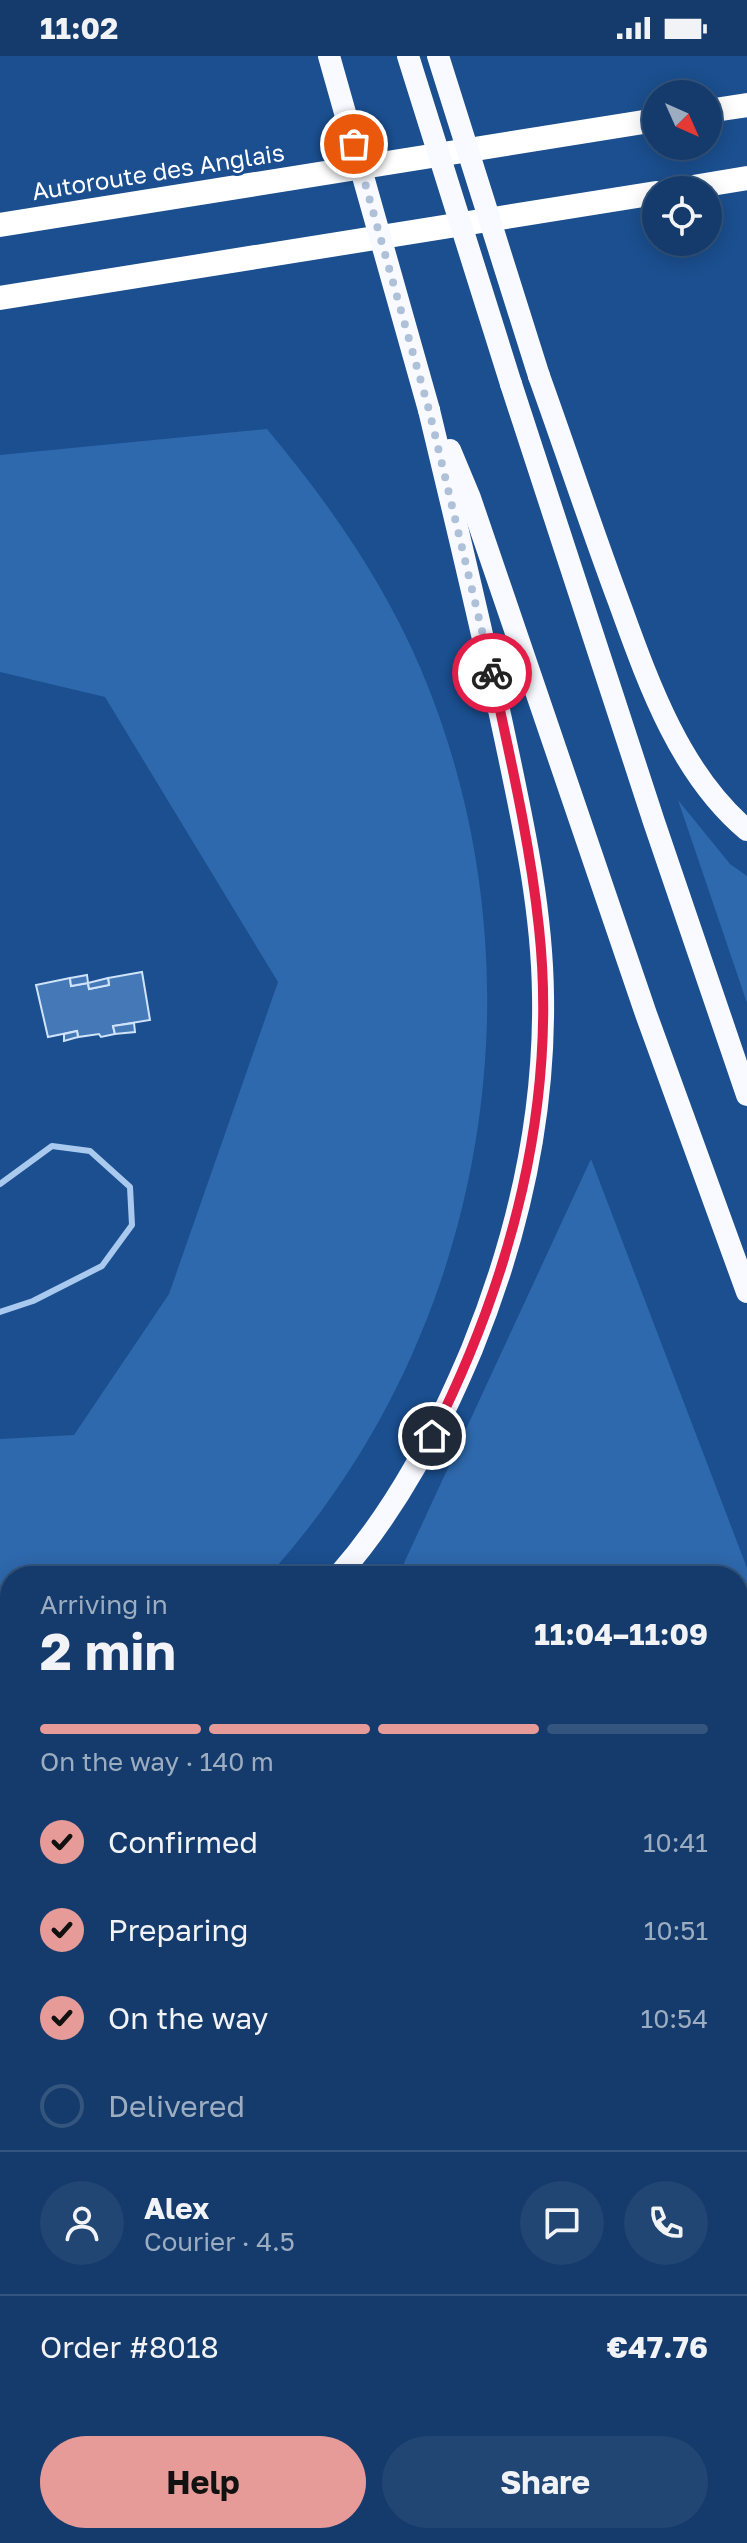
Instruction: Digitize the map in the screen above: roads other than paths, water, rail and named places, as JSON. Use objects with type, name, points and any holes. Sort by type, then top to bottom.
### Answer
[{"type":"highway","points":[[329,56],[429,410],[491,670],[531,858],[540,931],[543,996],[533,1142],[516,1226],[485,1317],[421,1458],[390,1508],[346,1566]]},
{"type":"highway","points":[[408,56],[649,807],[747,1095]]},
{"type":"highway","points":[[438,56],[539,376],[587,517],[654,691],[690,763],[711,793],[747,830]]},
{"type":"highway","points":[[722,109],[747,105]]},
{"type":"highway","name":"Autoroute des Anglais","points":[[0,225],[642,122]]},
{"type":"highway","points":[[722,182],[747,178]]},
{"type":"highway","points":[[0,298],[642,195]]},
{"type":"highway","points":[[429,410],[470,498],[646,1014],[747,1292]]},
{"type":"lane","points":[[0,1184],[52,1146],[90,1151],[130,1187],[132,1225],[102,1266],[33,1301],[0,1312]]}]
